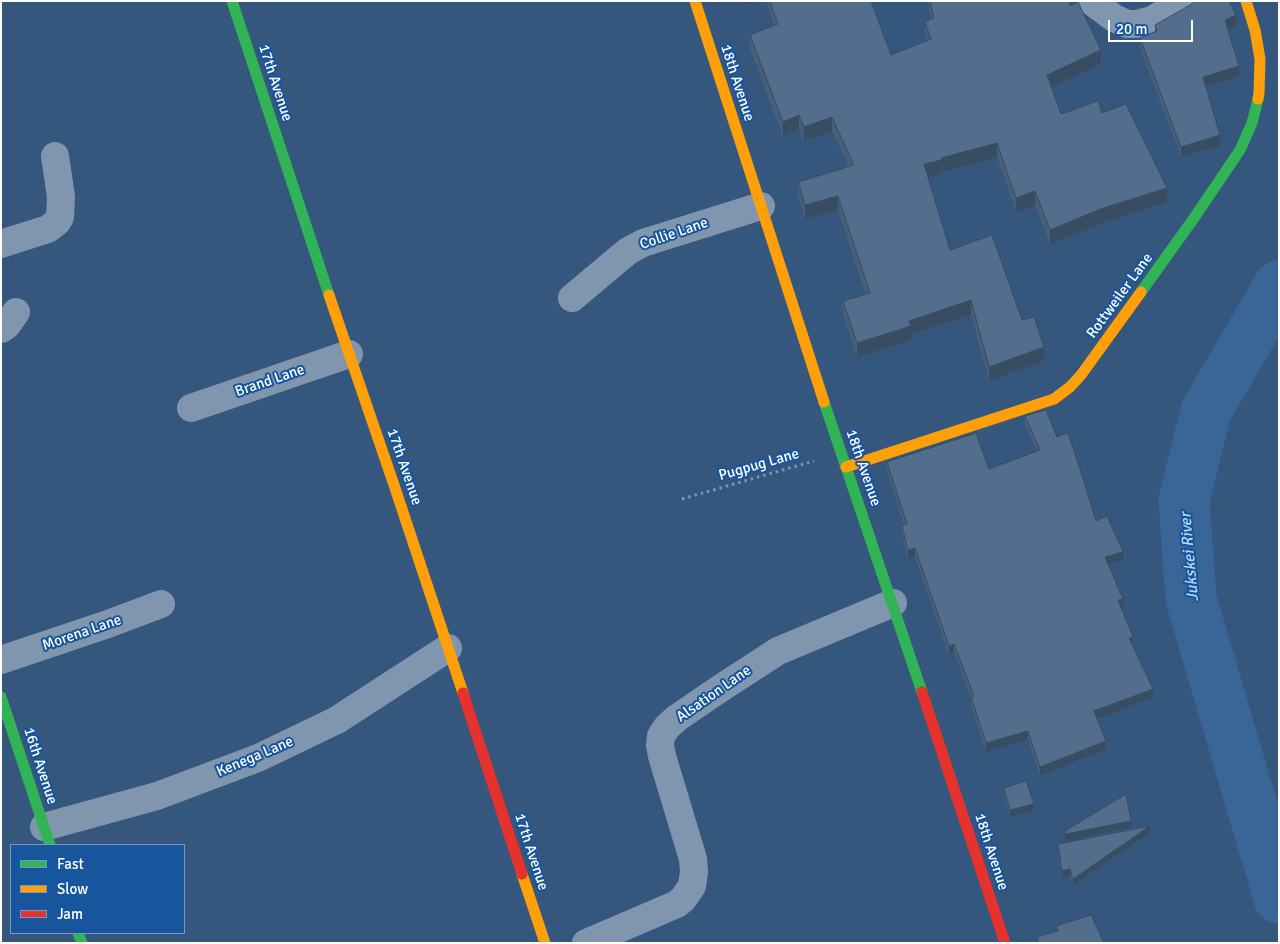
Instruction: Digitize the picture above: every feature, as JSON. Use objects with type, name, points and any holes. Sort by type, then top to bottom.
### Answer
[{"type":"street","name":"17th Avenue","points":[[232,1],[545,943]]},
{"type":"street","name":"18th Avenue","points":[[695,1],[841,453],[893,603],[1005,943]]},
{"type":"street","points":[[1091,1],[1114,18],[1127,24],[1137,24],[1152,20],[1184,1]]},
{"type":"street","name":"Rottweiler Lane","points":[[846,467],[1054,399],[1070,387],[1081,375],[1194,218],[1240,150],[1252,123],[1259,93],[1260,59],[1255,30],[1246,1]]},
{"type":"street","points":[[1,244],[48,229],[57,222],[60,217],[61,196],[55,156]]},
{"type":"street","name":"Collie Lane","points":[[572,298],[628,250],[643,243],[761,206]]},
{"type":"street","name":"Brand Lane","points":[[191,408],[349,354]]},
{"type":"street","name":"Alsation Lane","points":[[586,943],[677,904],[688,894],[692,886],[693,859],[660,744],[661,736],[666,728],[677,718],[778,651],[893,603]]},
{"type":"street","name":"Morena Lane","points":[[1,660],[161,604]]},
{"type":"street","name":"Kenega Lane","points":[[47,836],[258,758],[337,720],[448,648]]},
{"type":"street","name":"16th Avenue","points":[[1,697],[47,836]]},
{"type":"path","name":"Pugpug Lane","points":[[682,499],[841,453]]},
{"type":"building","points":[[770,1],[871,1],[891,55],[931,39],[925,22],[934,18],[930,1],[1069,1],[1070,6],[1078,2],[1101,50],[1047,75],[1061,114],[1098,101],[1102,113],[1126,104],[1167,188],[1103,208],[1050,230],[1035,191],[1016,198],[997,143],[924,164],[950,250],[992,235],[1022,320],[1034,317],[1044,347],[989,367],[971,300],[909,321],[911,326],[857,343],[843,301],[870,293],[838,196],[805,205],[798,182],[854,165],[832,117],[804,127],[799,115],[783,122],[750,35],[778,24]]},
{"type":"building","points":[[1194,1],[1229,1],[1236,15],[1225,20],[1239,66],[1203,77],[1220,135],[1181,147],[1140,38],[1157,31],[1155,25],[1192,4]]},
{"type":"building","points":[[1046,410],[1057,437],[1068,433],[1096,521],[1107,516],[1123,552],[1105,557],[1123,599],[1118,600],[1133,637],[1129,638],[1153,689],[1094,711],[1106,741],[1040,767],[1028,731],[986,743],[971,697],[974,696],[954,644],[949,646],[915,548],[908,550],[902,526],[907,524],[887,462],[976,433],[989,469],[1040,450],[1025,416]]},
{"type":"building","points":[[1026,781],[1034,804],[1010,810],[1004,788]]},
{"type":"building","points":[[1126,794],[1131,821],[1066,834],[1065,831]]},
{"type":"building","points":[[1150,826],[1073,879],[1070,869],[1062,871],[1058,844]]},
{"type":"building","points":[[1091,915],[1104,943],[1039,943],[1037,937],[1058,931],[1056,926]]},
{"type":"waterway","name":"Jukskei River","points":[[1279,286],[1206,411],[1184,500],[1191,599],[1279,898]]},
{"type":"traffic: fast","points":[[232,1],[329,295]]},
{"type":"traffic: fast","points":[[1141,292],[1240,150],[1252,123],[1258,99]]},
{"type":"traffic: fast","points":[[824,402],[922,692]]},
{"type":"traffic: fast","points":[[1,697],[50,844]]},
{"type":"traffic: fast","points":[[78,934],[82,943]]},
{"type":"traffic: slow","points":[[695,1],[824,402]]},
{"type":"traffic: slow","points":[[1246,1],[1255,30],[1260,59],[1258,99]]},
{"type":"traffic: slow","points":[[846,467],[1054,399],[1070,387],[1081,375],[1141,292]]},
{"type":"traffic: slow","points":[[329,295],[463,693]]},
{"type":"traffic: slow","points":[[522,874],[545,943]]},
{"type":"traffic: jam","points":[[922,692],[1005,943]]},
{"type":"traffic: jam","points":[[463,693],[522,874]]}]
